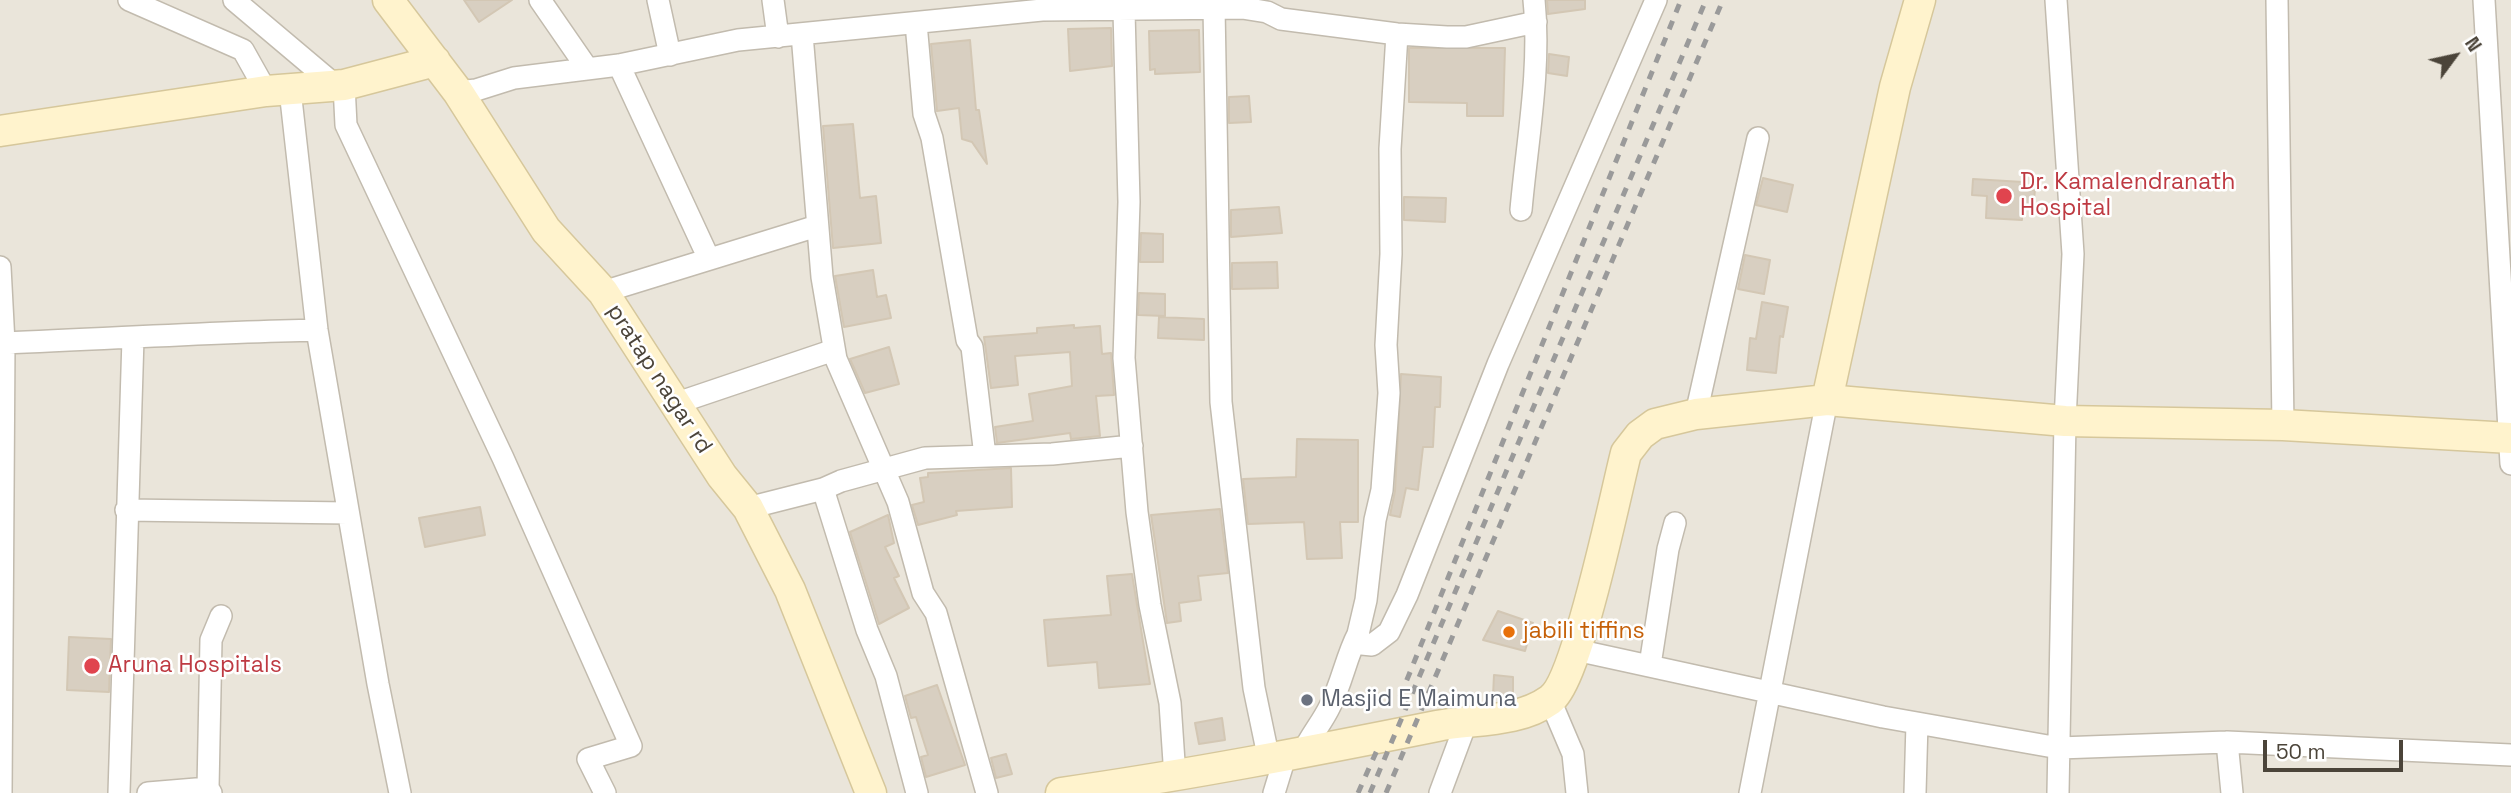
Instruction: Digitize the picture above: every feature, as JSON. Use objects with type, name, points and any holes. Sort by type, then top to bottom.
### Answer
[{"type":"street","points":[[129,0],[243,50],[278,91],[348,513],[400,793]]},
{"type":"street","points":[[234,0],[340,86],[346,125],[503,458],[631,746],[588,759],[605,793]]},
{"type":"street","name":"pratap nagar rd","points":[[388,0],[458,92],[546,230],[603,292],[722,476],[748,508],[790,590],[872,793]]},
{"type":"street","points":[[540,0],[587,68]]},
{"type":"street","points":[[658,0],[670,55]]},
{"type":"street","points":[[773,0],[778,37]]},
{"type":"street","points":[[1521,210],[1536,22],[1534,0]]},
{"type":"street","points":[[1357,634],[1362,644],[1373,645],[1389,632],[1399,611],[1498,363],[1656,0]]},
{"type":"street","points":[[1750,793],[1827,400],[1895,87],[1920,0]]},
{"type":"street","points":[[2056,0],[2073,254],[2065,421],[2058,793]]},
{"type":"street","points":[[2277,0],[2283,425]]},
{"type":"street","points":[[1061,793],[1175,777],[1512,716],[1550,700],[1562,687],[1576,649],[1626,453],[1640,435],[1655,424],[1696,414],[1827,400],[2065,421],[2283,425],[2511,446],[2484,0]]},
{"type":"street","points":[[1214,6],[1221,401],[1254,688],[1285,757]]},
{"type":"street","points":[[458,92],[476,90],[514,78],[620,65],[738,40],[916,23],[978,7],[1124,10],[1267,6],[1281,19],[1397,34],[1466,37],[1536,22]]},
{"type":"street","points":[[1124,10],[1129,216],[1123,337],[1145,575],[1170,703],[1175,777]]},
{"type":"street","points":[[916,23],[924,114],[932,138],[968,340],[972,347],[985,456]]},
{"type":"street","points":[[802,34],[826,311],[838,367],[885,471],[918,568],[923,593],[936,612],[987,793]]},
{"type":"street","points":[[1274,793],[1285,757],[1312,731],[1330,708],[1346,657],[1357,634],[1366,600],[1374,520],[1382,490],[1389,393],[1386,345],[1391,254],[1390,149],[1397,34]]},
{"type":"street","points":[[0,131],[278,91],[340,86],[435,61]]},
{"type":"street","points":[[620,65],[709,258]]},
{"type":"street","points":[[1696,414],[1758,138]]},
{"type":"street","points":[[603,292],[817,226]]},
{"type":"street","points":[[0,267],[4,343],[1,793]]},
{"type":"street","points":[[4,343],[133,338],[166,334],[317,330]]},
{"type":"street","points":[[119,793],[133,338]]},
{"type":"street","points":[[674,404],[834,350]]},
{"type":"street","points":[[748,508],[823,489],[841,481],[925,458],[1132,446]]},
{"type":"street","points":[[823,489],[867,630],[886,676],[916,793]]},
{"type":"street","points":[[126,510],[348,513]]},
{"type":"street","points":[[1650,665],[1668,549],[1675,523]]},
{"type":"street","points":[[148,793],[209,790],[211,640],[221,616]]},
{"type":"street","points":[[1576,649],[1768,694],[2059,748],[2227,742],[2511,755]]},
{"type":"street","points":[[1550,700],[1573,754],[1577,793]]},
{"type":"street","points":[[1440,793],[1466,723]]},
{"type":"street","points":[[1915,793],[1917,723]]},
{"type":"street","points":[[2227,742],[2232,793]]},
{"type":"shaded area","points":[[0,0],[2511,0],[2511,793],[0,793]]},
{"type":"building","points":[[464,0],[512,0],[479,22]]},
{"type":"building","points":[[1547,0],[1585,0],[1585,9],[1548,14]]},
{"type":"building","points":[[1111,28],[1112,66],[1070,71],[1068,29]]},
{"type":"building","points":[[1199,30],[1200,72],[1155,74],[1155,69],[1150,70],[1149,31]]},
{"type":"building","points":[[970,40],[976,110],[979,110],[987,164],[972,142],[962,139],[959,108],[937,111],[931,44]]},
{"type":"building","points":[[1409,48],[1505,48],[1503,116],[1467,116],[1467,103],[1409,102]]},
{"type":"building","points":[[1549,54],[1569,57],[1567,76],[1548,73]]},
{"type":"building","points":[[1249,96],[1251,122],[1229,123],[1229,97]]},
{"type":"building","points":[[853,124],[860,198],[876,196],[881,243],[833,248],[823,126]]},
{"type":"building","points":[[1763,178],[1793,185],[1787,212],[1756,205]]},
{"type":"building","points":[[1973,179],[2023,182],[2023,189],[2035,190],[2033,208],[2022,208],[2022,220],[1986,218],[1987,196],[1972,195]]},
{"type":"building","points":[[1404,197],[1446,198],[1445,222],[1404,220]]},
{"type":"building","points":[[1279,207],[1282,233],[1231,237],[1231,210]]},
{"type":"building","points":[[1141,233],[1163,234],[1163,262],[1140,262]]},
{"type":"building","points":[[1745,255],[1770,260],[1764,294],[1738,289]]},
{"type":"building","points":[[1277,262],[1278,288],[1232,289],[1232,263]]},
{"type":"building","points":[[873,270],[877,297],[886,295],[891,318],[844,327],[835,276]]},
{"type":"building","points":[[1139,293],[1165,294],[1165,316],[1138,315]]},
{"type":"building","points":[[1762,302],[1788,307],[1783,337],[1780,336],[1776,373],[1747,370],[1750,338],[1756,339]]},
{"type":"building","points":[[1159,317],[1204,319],[1204,340],[1158,338]]},
{"type":"building","points":[[1074,325],[1074,328],[1100,326],[1102,354],[1111,353],[1114,395],[1096,396],[1100,436],[1071,439],[1070,433],[997,443],[995,427],[1033,421],[1029,394],[1072,386],[1070,352],[1015,356],[1018,385],[991,388],[984,337],[1037,333],[1037,328]]},
{"type":"building","points":[[889,347],[899,384],[865,393],[850,359]]},
{"type":"building","points":[[1401,374],[1441,377],[1440,407],[1435,407],[1433,447],[1423,447],[1418,490],[1406,488],[1400,517],[1390,515],[1395,491]]},
{"type":"building","points":[[1297,439],[1358,440],[1358,522],[1340,522],[1342,558],[1307,559],[1304,522],[1248,524],[1243,479],[1296,477]]},
{"type":"building","points":[[1011,468],[1012,507],[956,511],[957,515],[918,525],[912,505],[924,502],[920,478],[928,477],[928,473]]},
{"type":"building","points":[[480,507],[485,535],[425,547],[419,518]]},
{"type":"building","points":[[1220,509],[1228,573],[1198,576],[1201,600],[1179,603],[1181,621],[1167,623],[1151,515]]},
{"type":"building","points":[[888,515],[894,543],[885,547],[899,576],[894,578],[909,608],[879,624],[850,532]]},
{"type":"building","points":[[1132,574],[1150,684],[1099,688],[1097,662],[1048,666],[1044,620],[1111,615],[1107,576]]},
{"type":"building","name":"jabili tiffins","points":[[1498,611],[1533,623],[1525,651],[1483,640]]},
{"type":"building","points":[[69,637],[111,639],[109,692],[67,690]]},
{"type":"building","points":[[1494,675],[1513,677],[1513,696],[1493,696]]},
{"type":"building","points":[[937,685],[965,765],[926,777],[921,757],[928,755],[916,717],[911,718],[905,696]]},
{"type":"building","points":[[1222,718],[1225,740],[1199,744],[1195,723]]},
{"type":"building","points":[[1006,754],[1012,774],[996,778],[991,758]]},
{"type":"railway","points":[[1400,697],[1681,0]]},
{"type":"railway","points":[[1370,793],[1706,0]]},
{"type":"railway","points":[[1386,793],[1723,0]]},
{"type":"railway","points":[[1358,793],[1378,748]]},
{"type":"place","name":"Dr. Kamalendranath Hospital","points":[[2004,196]]},
{"type":"place","name":"jabili tiffins","points":[[1509,632]]},
{"type":"place","name":"Aruna Hospitals","points":[[92,666]]},
{"type":"place","name":"Masjid E Maimuna","points":[[1307,700]]}]
